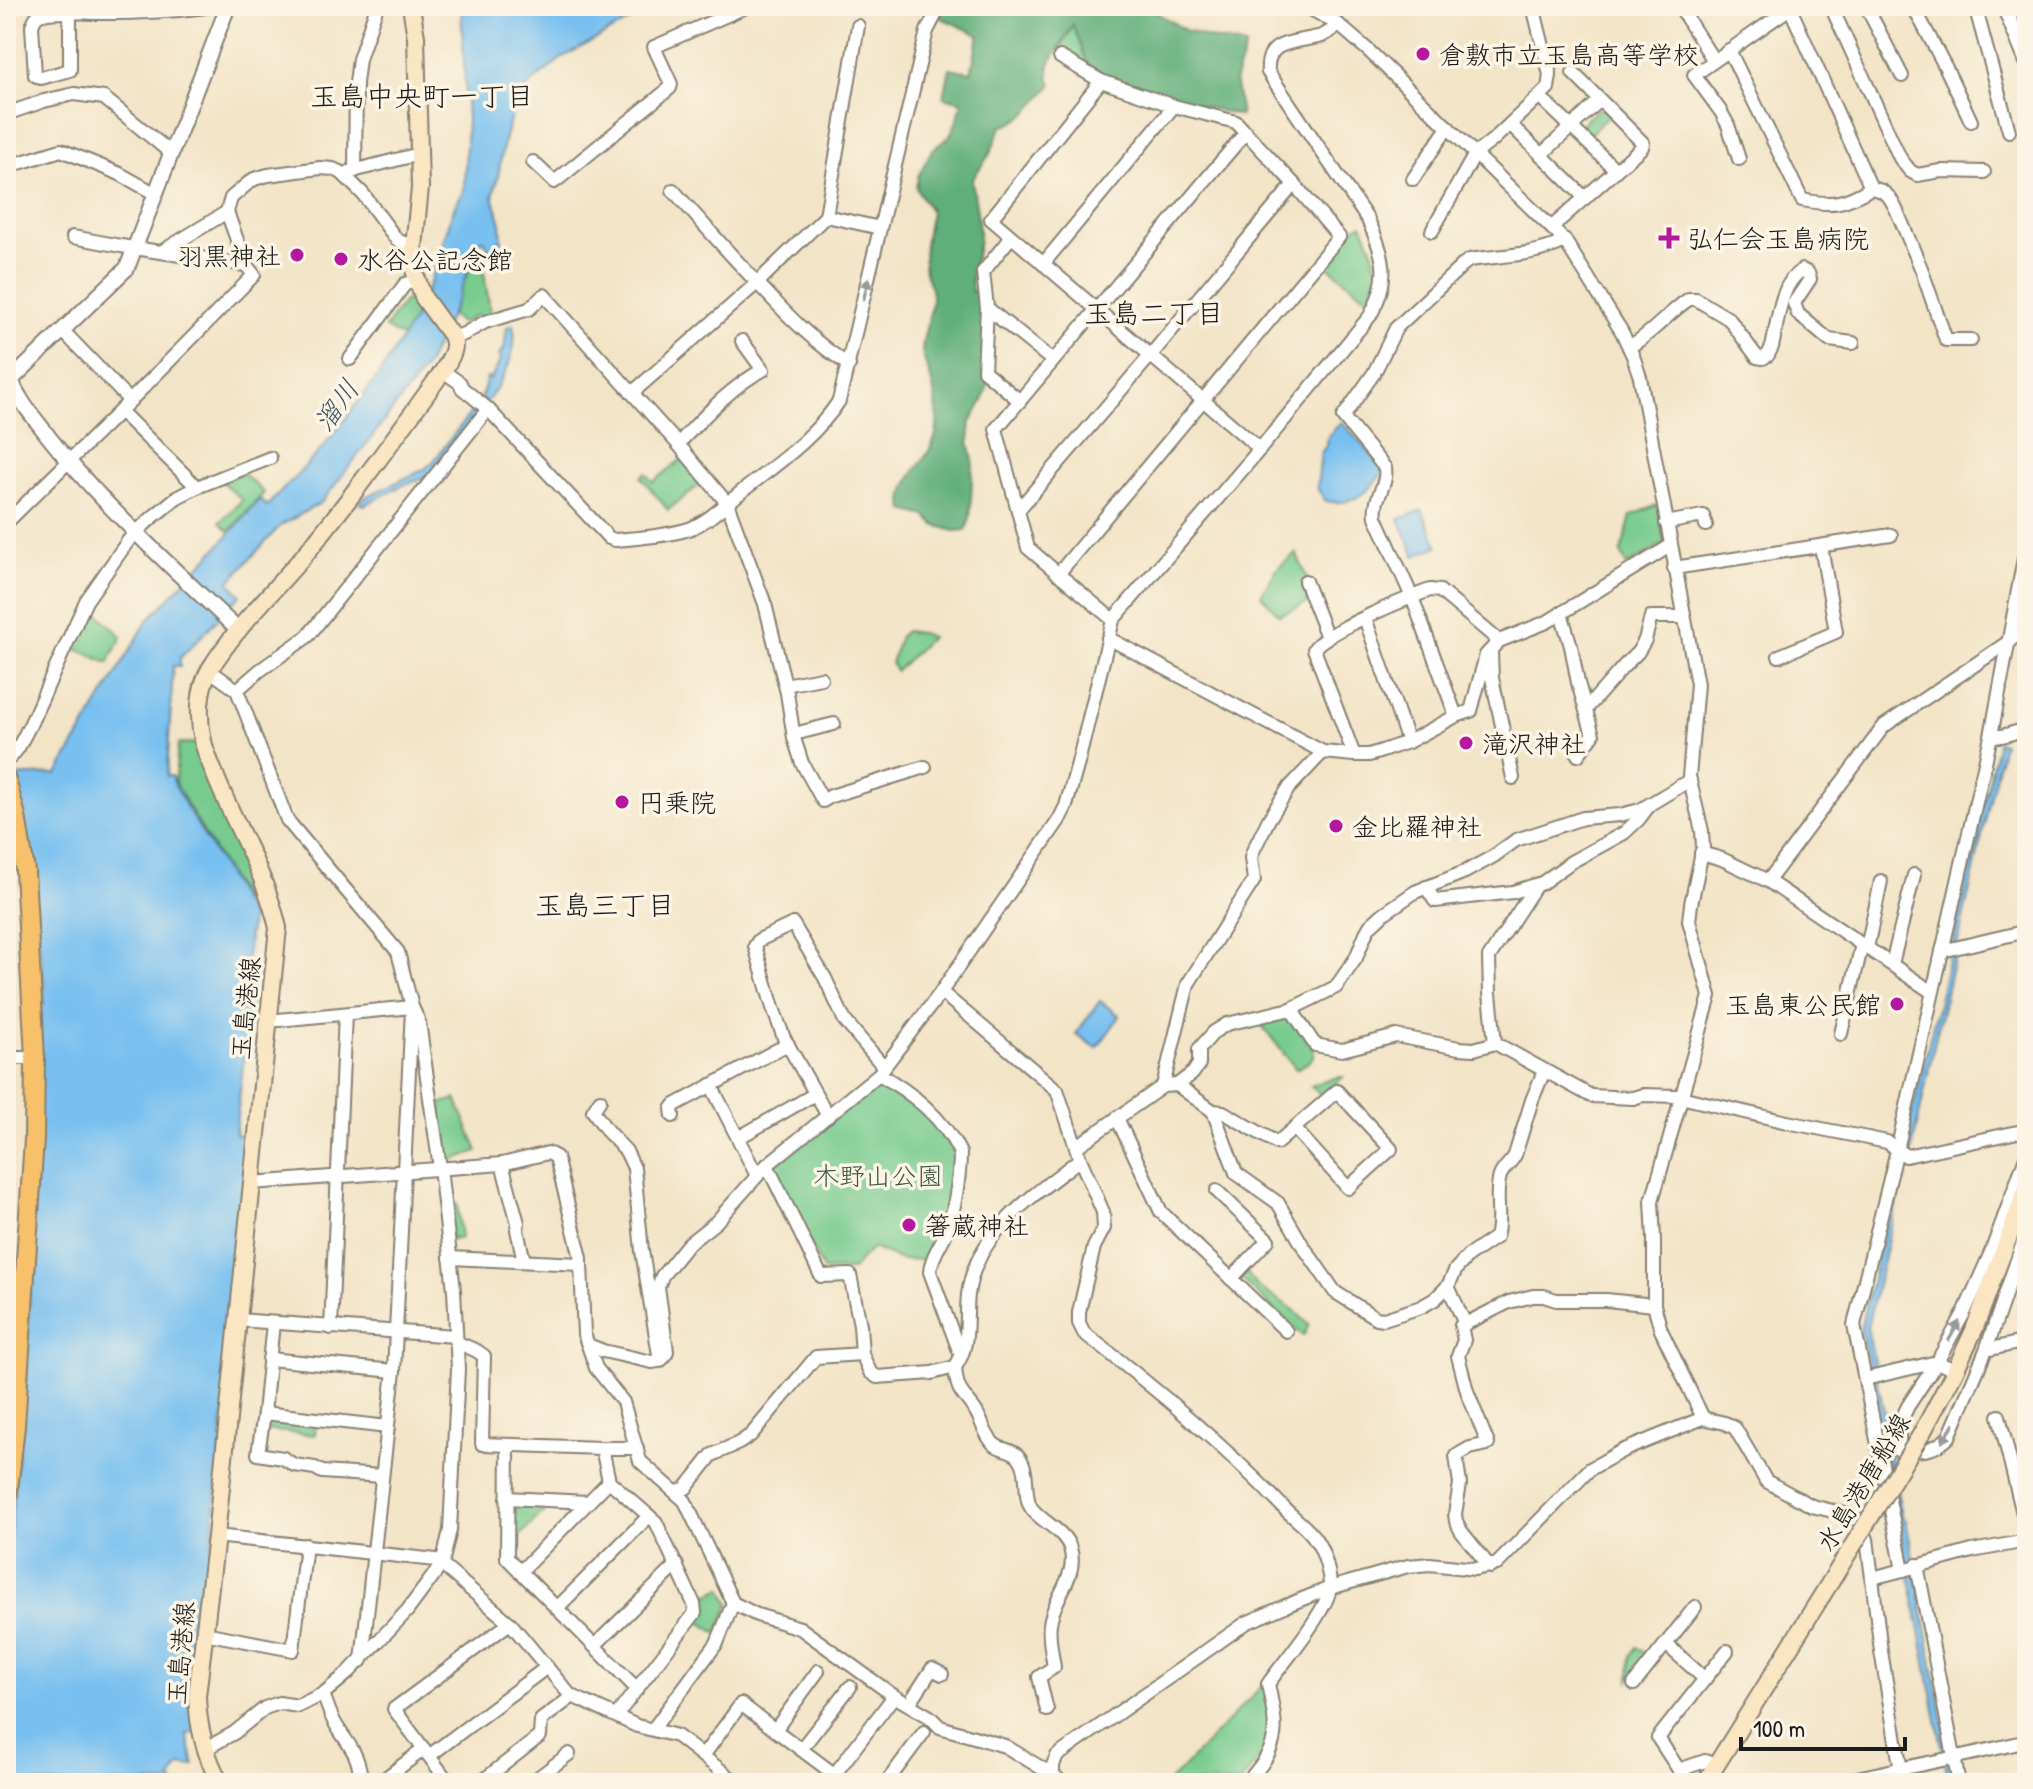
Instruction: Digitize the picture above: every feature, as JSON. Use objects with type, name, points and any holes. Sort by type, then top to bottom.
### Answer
[{"type":"main road","points":[[411,6],[416,37],[420,188],[414,247],[416,281],[423,297],[451,335]]},
{"type":"main road","name":"玉島港線","points":[[220,1783],[205,1749],[198,1719],[197,1696],[278,928],[267,891],[203,742],[202,688],[209,670],[363,482],[443,371],[453,352],[451,335]]},
{"type":"main road","points":[[6,780],[16,816],[25,871],[35,1058],[34,1139],[15,1426],[6,1507]]},
{"type":"main road","name":"水島港唐船線","points":[[1705,1783],[1922,1433],[1974,1330],[2027,1188]]},
{"type":"street","points":[[70,13],[70,70],[41,78],[35,75],[32,26],[41,14],[70,13],[167,11],[211,6]]},
{"type":"street","points":[[228,6],[156,194],[128,247],[127,268],[8,378],[18,397],[68,462],[239,631]]},
{"type":"street","points":[[377,6],[359,59],[349,172],[397,240],[414,247]]},
{"type":"street","points":[[533,162],[554,182],[557,180],[670,88],[654,47],[748,6]]},
{"type":"street","points":[[443,371],[483,405],[609,538],[635,538],[692,528],[727,503],[803,443],[839,401],[927,31],[940,6]]},
{"type":"street","points":[[1306,6],[1339,25],[1369,51],[1565,241],[1622,332],[1640,377],[1697,684],[1690,780],[1702,831],[1689,921],[1710,996],[1652,1201],[1654,1305],[1661,1330],[1703,1418]]},
{"type":"street","points":[[1432,231],[1475,154],[1548,88],[1551,81],[1533,6]]},
{"type":"street","points":[[1679,6],[1714,61]]},
{"type":"street","points":[[1764,6],[1772,20]]},
{"type":"street","points":[[1831,6],[1900,158],[1910,171],[1917,175],[1941,171],[1984,172]]},
{"type":"street","points":[[1866,6],[1902,76]]},
{"type":"street","points":[[1913,6],[1971,121]]},
{"type":"street","points":[[1975,6],[2009,131]]},
{"type":"street","points":[[2004,6],[2027,62]]},
{"type":"street","points":[[2020,6],[2027,21]]},
{"type":"street","points":[[1739,159],[1728,125],[1694,75],[1792,7],[1871,188]]},
{"type":"street","points":[[588,1345],[652,1362],[665,1357],[667,1351],[658,1287],[662,1276],[688,1244],[716,1222],[767,1165],[881,1070],[941,992],[1066,806],[1113,620],[1370,316],[1382,289],[1384,276],[1383,258],[1368,220],[1268,72],[1267,63],[1269,54],[1282,44],[1325,35],[1339,25]]},
{"type":"street","points":[[632,393],[756,284],[826,216],[858,26]]},
{"type":"street","points":[[1729,50],[1802,200],[1837,204],[1871,188],[1882,191],[1896,209],[1946,340],[1971,340]]},
{"type":"street","points":[[1058,574],[1339,237],[1236,122],[1174,106],[1101,81],[1060,57]]},
{"type":"street","points":[[1552,227],[1643,143],[1573,73]]},
{"type":"street","points":[[1101,81],[991,219],[1260,449]]},
{"type":"street","points":[[6,114],[74,94],[104,98],[171,153]]},
{"type":"street","points":[[1540,97],[1616,170]]},
{"type":"street","points":[[1541,155],[1599,101]]},
{"type":"street","points":[[1043,264],[1174,106]]},
{"type":"street","points":[[1510,124],[1585,198]]},
{"type":"street","points":[[1413,179],[1448,127]]},
{"type":"street","points":[[1113,620],[1028,548],[996,429],[1246,132]]},
{"type":"street","points":[[6,167],[61,150],[120,174],[156,194]]},
{"type":"street","points":[[6,523],[254,275],[246,265],[227,212],[231,198],[254,179],[268,175],[320,168],[349,172],[419,154]]},
{"type":"street","points":[[1019,509],[1294,184]]},
{"type":"street","points":[[673,190],[756,284],[805,333],[849,365]]},
{"type":"street","points":[[161,252],[227,212]]},
{"type":"street","points":[[826,216],[880,228]]},
{"type":"street","points":[[73,237],[246,265]]},
{"type":"street","points":[[1011,237],[983,272],[987,308],[984,371],[1020,401]]},
{"type":"street","points":[[1456,716],[1412,597],[1379,527],[1376,500],[1386,478],[1385,468],[1343,417],[1374,373],[1396,328],[1465,263],[1541,250],[1565,241]]},
{"type":"street","points":[[1629,347],[1642,340],[1678,306],[1689,299],[1696,299],[1729,319],[1757,357],[1763,358],[1772,347],[1785,291],[1793,277],[1802,270],[1808,273],[1810,279],[1794,303],[1798,314],[1829,340],[1853,343]]},
{"type":"street","points":[[350,359],[405,284],[416,281]]},
{"type":"street","points":[[451,335],[464,334],[485,322],[529,309],[544,295],[727,503],[765,604],[802,763],[823,801],[925,767]]},
{"type":"street","points":[[987,308],[1053,361]]},
{"type":"street","points":[[62,330],[197,487]]},
{"type":"street","points":[[678,444],[712,408],[763,370],[742,341]]},
{"type":"street","points":[[237,690],[308,636],[483,405]]},
{"type":"street","points":[[6,760],[18,748],[30,725],[86,601],[128,541],[176,498],[270,458]]},
{"type":"street","points":[[1666,523],[1703,516],[1706,525]]},
{"type":"street","points":[[1674,568],[1891,535]]},
{"type":"street","points":[[1903,1570],[1854,1325],[1991,736],[2027,542]]},
{"type":"street","points":[[1108,638],[1323,752],[1369,755],[1408,742],[1471,711],[1486,655],[1495,645],[1547,622],[1670,546]]},
{"type":"street","points":[[1779,656],[1836,632],[1821,546]]},
{"type":"street","points":[[1305,581],[1327,637]]},
{"type":"street","points":[[1354,755],[1315,645],[1365,618],[1430,590],[1440,591],[1495,645]]},
{"type":"street","points":[[1561,613],[1593,735],[1578,755]]},
{"type":"street","points":[[1586,709],[1638,652],[1651,617],[1684,617]]},
{"type":"street","points":[[1365,618],[1408,742]]},
{"type":"street","points":[[1768,881],[1884,726],[2027,627]]},
{"type":"street","points":[[1495,645],[1492,678],[1513,778]]},
{"type":"street","points":[[205,1749],[234,1733],[265,1708],[279,1703],[298,1706],[323,1694],[362,1660],[407,1611],[442,1564],[450,1530],[458,1369],[454,1290],[422,1036],[398,952],[287,820],[237,690],[209,670]]},
{"type":"street","points":[[785,685],[821,678]]},
{"type":"street","points":[[794,734],[834,724]]},
{"type":"street","points":[[1991,736],[2027,729]]},
{"type":"street","points":[[1163,1086],[1188,984],[1254,880],[1251,858],[1269,819],[1288,789],[1323,752]]},
{"type":"street","points":[[767,1165],[821,1276],[850,1275],[862,1354],[870,1372],[877,1377],[932,1373],[958,1362],[966,1336],[968,1294],[973,1273],[997,1230],[1117,1118],[1163,1086],[1177,1085],[1193,1073],[1199,1064],[1199,1049],[1214,1032],[1227,1024],[1291,1009],[1336,987],[1356,958],[1370,926],[1415,892],[1478,865],[1516,840],[1583,818],[1640,810],[1690,780]]},
{"type":"street","points":[[1426,887],[1435,901],[1502,893],[1542,883],[1571,862],[1624,833],[1653,801]]},
{"type":"street","points":[[1701,853],[1722,859],[1768,881],[1932,992]]},
{"type":"street","points":[[1892,964],[1914,875]]},
{"type":"street","points":[[1841,1034],[1881,881]]},
{"type":"street","points":[[1495,1043],[1489,957],[1536,885]]},
{"type":"street","points":[[828,1116],[788,1044],[773,1008],[755,946],[759,940],[793,924],[825,978],[845,1021],[881,1070],[922,1103],[941,1123],[960,1153],[947,1231],[930,1272],[958,1362],[959,1391],[975,1409],[993,1443],[1013,1452],[1021,1460],[1028,1483],[1028,1503],[1064,1537],[1073,1565],[1049,1625],[1054,1667],[1039,1677],[1047,1710]]},
{"type":"street","points":[[1942,951],[2027,931]]},
{"type":"street","points":[[941,992],[1057,1090],[1078,1153],[1103,1212],[1104,1228],[1094,1247],[1081,1301],[1079,1323],[1084,1333],[1168,1400],[1258,1481],[1311,1533],[1321,1549],[1330,1588],[1324,1606],[1268,1684],[1275,1742],[1259,1770],[1246,1783]]},
{"type":"street","points":[[268,1021],[412,1007]]},
{"type":"street","points":[[362,1660],[397,1333],[412,1007]]},
{"type":"street","points":[[1291,1009],[1315,1045],[1342,1050],[1396,1036],[1459,1048],[1474,1049],[1495,1043],[1591,1096],[1676,1096],[1887,1142],[1906,1156],[2027,1130]]},
{"type":"street","points":[[331,1328],[345,1014]]},
{"type":"street","points":[[673,1116],[675,1105],[788,1044]]},
{"type":"street","points":[[6,1058],[35,1058]]},
{"type":"street","points":[[1213,1111],[1236,1173],[1278,1203],[1335,1292],[1376,1318],[1384,1319],[1435,1299],[1468,1256],[1496,1237],[1501,1173],[1515,1155],[1544,1071]]},
{"type":"street","points":[[711,1085],[757,1176]]},
{"type":"street","points":[[1177,1085],[1213,1111],[1223,1112],[1277,1143],[1294,1128],[1337,1091],[1391,1149],[1348,1188],[1294,1128]]},
{"type":"street","points":[[738,1138],[815,1094]]},
{"type":"street","points":[[600,1100],[593,1111],[626,1151],[634,1168],[642,1251],[660,1361]]},
{"type":"street","points":[[1117,1118],[1161,1212],[1286,1331]]},
{"type":"street","points":[[252,1183],[502,1164],[548,1153],[556,1157],[581,1258],[584,1334],[596,1368],[623,1402],[640,1461],[685,1501],[733,1603],[757,1615],[800,1628],[940,1727],[1005,1746],[1058,1779]]},
{"type":"street","points":[[1899,1450],[1899,1425],[1908,1406],[1942,1364],[1992,1250],[2027,1154]]},
{"type":"street","points":[[502,1164],[518,1223],[524,1261]]},
{"type":"street","points":[[1217,1191],[1268,1240],[1231,1279]]},
{"type":"street","points":[[1881,1454],[1899,1450],[1918,1452],[1939,1446],[1949,1437],[1970,1377],[1986,1350],[2027,1231]]},
{"type":"street","points":[[450,1258],[581,1264]]},
{"type":"street","points":[[1448,1286],[1465,1324]]},
{"type":"street","points":[[1490,1567],[1457,1526],[1455,1514],[1460,1484],[1456,1456],[1470,1448],[1488,1444],[1467,1391],[1458,1356],[1464,1340],[1461,1326],[1509,1302],[1533,1296],[1654,1305]]},
{"type":"street","points":[[239,1320],[456,1339],[484,1356],[482,1444],[637,1448]]},
{"type":"street","points":[[273,1323],[258,1454],[283,1458],[294,1465],[322,1472],[382,1476]]},
{"type":"street","points":[[1986,1350],[2027,1341]]},
{"type":"street","points":[[677,1492],[686,1488],[712,1455],[751,1435],[816,1357],[862,1354]]},
{"type":"street","points":[[269,1359],[394,1371]]},
{"type":"street","points":[[1865,1379],[1942,1364]]},
{"type":"street","points":[[264,1413],[388,1427]]},
{"type":"street","points":[[1999,1416],[2027,1530]]},
{"type":"street","points":[[1058,1779],[1053,1765],[1057,1756],[1246,1623],[1330,1588],[1408,1566],[1420,1564],[1475,1569],[1497,1564],[1590,1469],[1622,1451],[1703,1418],[1735,1428],[1766,1481],[1812,1506],[1858,1520],[1867,1539],[1883,1664],[1903,1783]]},
{"type":"street","points":[[508,1445],[507,1558],[637,1689]]},
{"type":"street","points":[[602,1448],[609,1481],[656,1522],[694,1604],[695,1613],[616,1716]]},
{"type":"street","points":[[520,1572],[609,1481]]},
{"type":"street","points":[[507,1498],[588,1502]]},
{"type":"street","points":[[557,1608],[649,1516]]},
{"type":"street","points":[[216,1536],[436,1560],[510,1623],[573,1696],[637,1726],[677,1736],[737,1783]]},
{"type":"street","points":[[1872,1578],[1972,1551],[2027,1541]]},
{"type":"street","points":[[204,1633],[293,1650],[306,1545]]},
{"type":"street","points":[[594,1646],[677,1565]]},
{"type":"street","points":[[1917,1565],[1959,1783]]},
{"type":"street","points":[[653,1729],[717,1643],[733,1603]]},
{"type":"street","points":[[1634,1684],[1695,1607]]},
{"type":"street","points":[[449,1783],[394,1709],[510,1623]]},
{"type":"street","points":[[1666,1644],[1705,1679]]},
{"type":"street","points":[[1690,1783],[1658,1738],[1727,1651]]},
{"type":"street","points":[[379,1783],[547,1667]]},
{"type":"street","points":[[909,1704],[932,1669],[942,1674]]},
{"type":"street","points":[[775,1730],[818,1671]]},
{"type":"street","points":[[801,1749],[850,1687]]},
{"type":"street","points":[[323,1694],[334,1722],[356,1754],[362,1783]]},
{"type":"street","points":[[480,1783],[540,1736],[541,1720],[573,1696]]},
{"type":"street","points":[[832,1779],[894,1696]]},
{"type":"street","points":[[703,1756],[741,1704],[801,1749],[832,1779],[846,1783]]},
{"type":"street","points":[[886,1783],[924,1732]]},
{"type":"street","points":[[1836,1783],[2027,1741]]},
{"type":"street","points":[[531,1783],[569,1754]]},
{"type":"street","points":[[1679,1770],[1705,1761],[1716,1765]]},
{"type":"green space","points":[[942,6],[1146,6],[1185,30],[1246,46],[1235,79],[1241,116],[1183,101],[1088,66],[1073,25],[1049,64],[1052,84],[1024,115],[1001,127],[990,154],[972,179],[979,232],[972,292],[981,290],[989,380],[983,401],[971,422],[970,518],[966,530],[954,531],[935,525],[926,516],[904,510],[903,498],[911,477],[930,449],[937,427],[934,393],[922,350],[932,303],[924,257],[931,212],[916,188],[918,176],[932,150],[949,137],[962,102],[944,97],[950,68],[971,72],[979,35],[937,16]]},
{"type":"green space","points":[[1074,24],[1088,66],[1059,51]]},
{"type":"green space","points":[[1598,109],[1609,115],[1586,138],[1578,127]]},
{"type":"green space","points":[[1362,224],[1375,261],[1375,279],[1369,299],[1326,265],[1354,228]]},
{"type":"green space","points":[[479,241],[491,317],[476,315],[460,323],[451,315]]},
{"type":"green space","points":[[412,300],[419,310],[403,338],[385,328],[404,301]]},
{"type":"green space","points":[[682,459],[702,483],[668,510],[641,477],[646,473],[653,482]]},
{"type":"green space","points":[[243,473],[264,493],[229,531],[220,522],[242,500],[221,481]]},
{"type":"green space","points":[[1657,505],[1665,543],[1627,566],[1621,553],[1631,516]]},
{"type":"green space","points":[[1296,553],[1307,578],[1308,603],[1279,615],[1261,595],[1278,568]]},
{"type":"green space","points":[[91,606],[122,637],[108,663],[71,647]]},
{"type":"green space","points":[[905,631],[931,637],[896,671],[891,663],[900,636]]},
{"type":"green space","points":[[195,743],[261,892],[243,900],[175,783],[178,744]]},
{"type":"green space","points":[[1281,1016],[1293,1018],[1314,1048],[1312,1059],[1296,1069],[1260,1023]]},
{"type":"green space","points":[[1343,1077],[1321,1096],[1311,1086]]},
{"type":"green space","name":"木野山公園","points":[[879,1079],[911,1100],[950,1138],[956,1160],[944,1229],[931,1259],[901,1260],[872,1248],[852,1270],[823,1270],[772,1167]]},
{"type":"green space","points":[[456,1099],[478,1151],[445,1163],[436,1105]]},
{"type":"green space","points":[[457,1202],[461,1238],[451,1240],[446,1203]]},
{"type":"green space","points":[[1245,1270],[1257,1286],[1293,1309],[1309,1325],[1303,1336],[1239,1277]]},
{"type":"green space","points":[[266,1420],[316,1424],[315,1435],[266,1430]]},
{"type":"green space","points":[[515,1502],[552,1503],[511,1545],[511,1506]]},
{"type":"green space","points":[[722,1588],[730,1604],[717,1633],[697,1620],[698,1599]]},
{"type":"green space","points":[[1637,1647],[1648,1656],[1630,1680],[1631,1655]]},
{"type":"green space","points":[[1263,1685],[1269,1707],[1271,1741],[1241,1783],[1168,1783]]},
{"type":"water","points":[[461,6],[657,6],[563,57],[519,97],[504,141],[493,196],[501,224],[502,258],[495,260],[484,240],[479,241],[457,300],[427,365],[322,502],[280,526],[229,582],[241,595],[180,658],[180,666],[173,666],[167,776],[172,776],[251,919],[243,986],[252,988],[235,1134],[249,1137],[195,1732],[187,1734],[194,1765],[180,1766],[171,1779],[174,1783],[6,1783],[6,1568],[26,1378],[44,983],[34,903],[32,855],[6,850],[6,776],[57,774],[148,620],[260,499],[267,506],[321,450],[378,376],[419,310],[454,208],[464,190],[467,120]]},
{"type":"water","points":[[513,325],[514,341],[505,373],[486,404],[431,473],[364,505],[359,503],[363,498],[432,463],[481,399],[487,378],[491,379],[501,359],[501,351],[504,351],[507,327]]},
{"type":"water","points":[[1342,422],[1384,469],[1374,484],[1360,496],[1344,502],[1326,501],[1317,488],[1321,453],[1327,445],[1328,436]]},
{"type":"water","points":[[1422,510],[1438,546],[1415,556],[1399,519]]},
{"type":"water","points":[[1998,741],[2003,743],[1910,1159],[1904,1172],[1867,1327],[1955,1783],[1949,1783],[1909,1563],[1860,1329]]},
{"type":"water","points":[[1100,1001],[1120,1016],[1097,1048],[1076,1034]]},
{"type":"place","name":"倉敷市立玉島高等学校","points":[[1423,54]]},
{"type":"place","name":"弘仁会玉島病院","points":[[1669,238]]},
{"type":"place","name":"羽黒神社","points":[[297,255]]},
{"type":"place","name":"水谷公記念館","points":[[341,259]]},
{"type":"place","name":"滝沢神社","points":[[1466,743]]},
{"type":"place","name":"円乗院","points":[[622,802]]},
{"type":"place","name":"金比羅神社","points":[[1336,826]]},
{"type":"place","name":"玉島東公民館","points":[[1897,1004]]},
{"type":"place","name":"箸蔵神社","points":[[909,1225]]},
{"type":"district","name":"玉島中央町一丁目","points":[[422,96]]},
{"type":"district","name":"玉島二丁目","points":[[1154,313]]},
{"type":"district","name":"玉島三丁目","points":[[605,905]]},
{"type":"water label","name":"溜川","points":[[336,405]]}]
